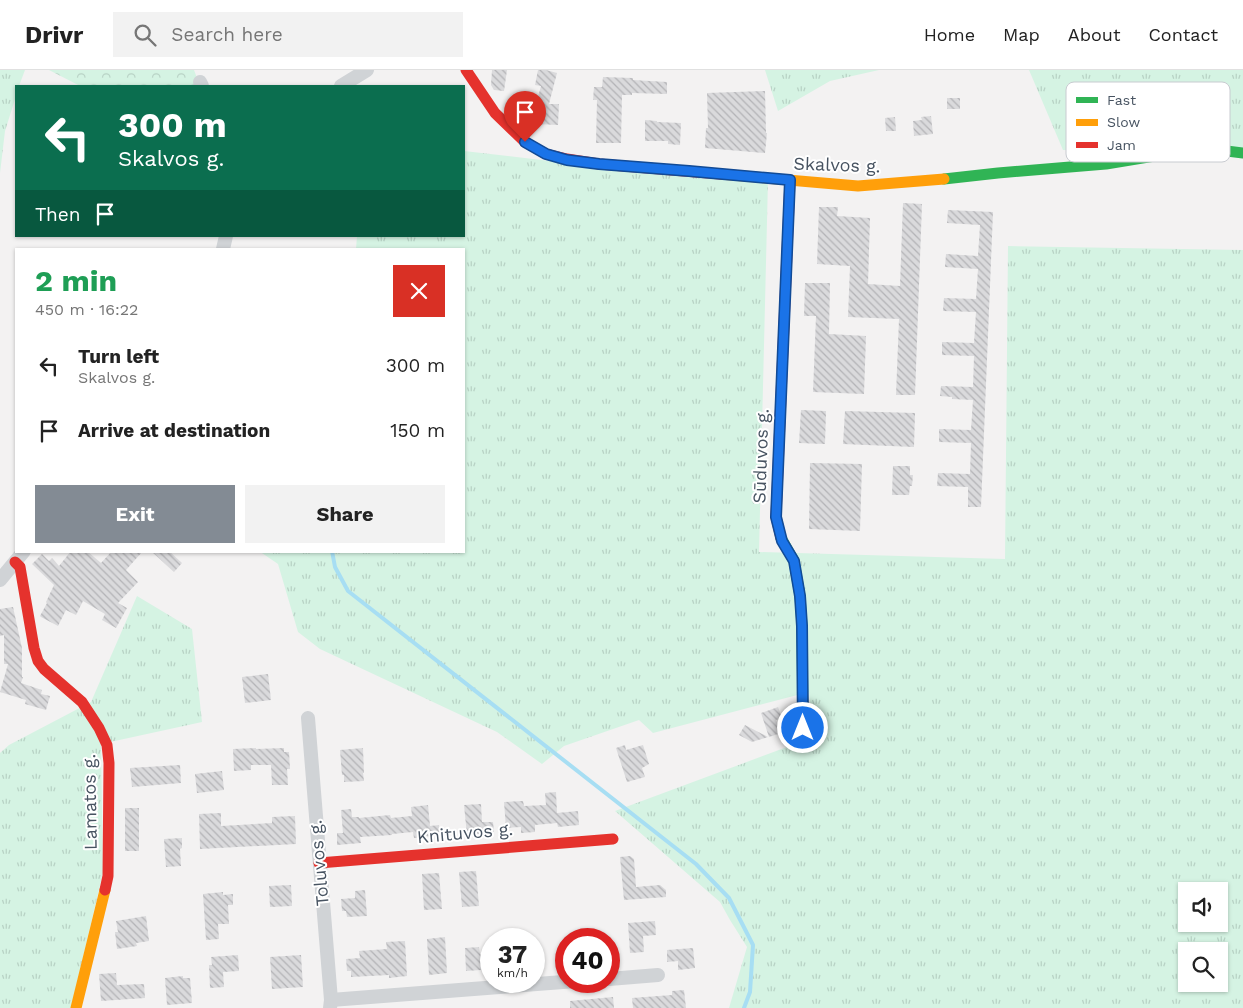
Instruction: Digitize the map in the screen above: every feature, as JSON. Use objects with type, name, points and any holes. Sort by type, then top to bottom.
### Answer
[{"type":"street","points":[[343,85],[367,70]]},
{"type":"street","name":"Skalvos g.","points":[[466,70],[495,113],[525,142],[546,154],[567,160],[858,186],[898,184],[1118,162]]},
{"type":"street","name":"Skalvos g.","points":[[1230,151],[1243,153]]},
{"type":"street","name":"Sūduvos g.","points":[[790,180],[776,517],[782,541],[794,561],[800,596],[803,728]]},
{"type":"street","points":[[0,580],[19,557]]},
{"type":"street","name":"Lamatos g.","points":[[19,557],[34,648],[38,661],[44,669],[82,702],[99,728],[107,745],[109,762],[108,876],[76,1008]]},
{"type":"street","name":"Toluvos g.","points":[[308,718],[330,1004]]},
{"type":"street","name":"Knituvos g.","points":[[319,863],[613,839]]},
{"type":"street","points":[[620,978],[658,975]]},
{"type":"street","points":[[330,1004],[555,983]]},
{"type":"green space","points":[[0,70],[25,70],[19,85],[15,85],[15,99],[5,131],[0,173]]},
{"type":"green space","points":[[49,70],[194,70],[200,85],[78,85]]},
{"type":"green space","points":[[765,70],[879,70],[830,81],[778,111]]},
{"type":"green space","points":[[1029,70],[1243,70],[1243,155],[1230,155],[1230,82],[1066,82],[1066,150],[1063,150]]},
{"type":"green space","points":[[465,151],[550,161],[768,180],[759,552],[1005,559],[1008,246],[1243,250],[1243,1008],[729,1008],[747,947],[720,902],[615,811],[814,737],[809,692],[653,733],[639,720],[564,746],[542,764],[497,732],[320,649],[298,632],[278,564],[262,553],[465,553],[465,248],[356,248],[357,237],[465,237]]},
{"type":"green space","points":[[137,596],[192,629],[202,722],[101,744],[103,873],[71,1008],[0,1008],[0,753],[9,745],[91,702]]},
{"type":"building","points":[[492,70],[507,70],[504,91],[494,90],[491,85]]},
{"type":"building","points":[[538,70],[557,73],[549,104],[559,104],[558,125],[536,124],[536,104],[541,86],[535,85]]},
{"type":"building","points":[[603,77],[667,82],[667,94],[632,93],[632,95],[622,95],[621,143],[596,143],[597,100],[593,100],[594,87],[602,87]]},
{"type":"building","points":[[765,91],[767,133],[765,153],[705,148],[706,128],[708,128],[707,93]]},
{"type":"building","points":[[947,98],[960,98],[960,109],[947,109]]},
{"type":"building","points":[[931,116],[933,134],[914,136],[913,121],[922,120],[921,117]]},
{"type":"building","points":[[895,117],[896,131],[886,131],[885,118]]},
{"type":"building","points":[[645,120],[681,123],[680,145],[668,144],[668,141],[645,141]]},
{"type":"building","points":[[903,203],[922,204],[915,395],[896,395],[899,319],[848,317],[850,266],[817,264],[819,207],[838,207],[837,216],[870,218],[868,284],[900,286]]},
{"type":"building","points":[[948,210],[993,212],[981,507],[968,507],[968,487],[937,486],[938,473],[970,474],[971,443],[939,442],[939,429],[971,430],[973,400],[952,399],[952,397],[940,396],[941,386],[973,387],[974,356],[942,355],[942,342],[974,343],[976,312],[943,311],[944,298],[976,299],[978,269],[945,267],[946,254],[978,256],[980,225],[947,223]]},
{"type":"building","points":[[805,283],[830,283],[829,334],[866,336],[864,394],[813,392],[816,316],[804,316]]},
{"type":"building","points":[[801,410],[826,411],[825,444],[799,443]]},
{"type":"building","points":[[845,411],[915,413],[914,447],[843,444]]},
{"type":"building","points":[[810,463],[862,464],[860,531],[809,529]]},
{"type":"building","points":[[893,466],[910,466],[910,475],[913,475],[909,495],[892,495]]},
{"type":"building","points":[[69,553],[89,553],[101,563],[110,553],[141,553],[126,570],[138,582],[118,603],[127,608],[116,628],[102,620],[105,614],[83,601],[76,615],[66,610],[58,626],[40,616],[54,585],[32,564],[42,554],[49,561],[52,558],[59,566]]},
{"type":"building","points":[[153,553],[171,553],[182,563],[174,572]]},
{"type":"building","points":[[13,607],[22,648],[23,677],[21,683],[42,690],[41,694],[50,696],[46,710],[25,704],[26,700],[0,692],[8,664],[4,664],[4,635],[0,636],[0,609]]},
{"type":"building","points":[[268,674],[271,700],[245,703],[242,677]]},
{"type":"building","points":[[778,707],[782,718],[776,720],[781,733],[769,737],[761,713]]},
{"type":"building","points":[[745,725],[768,737],[752,742],[739,735]]},
{"type":"building","points":[[625,745],[626,750],[643,745],[649,764],[642,768],[645,777],[627,782],[616,748]]},
{"type":"building","points":[[284,748],[284,752],[289,752],[290,769],[287,769],[288,785],[272,785],[271,765],[251,765],[251,770],[234,771],[233,749]]},
{"type":"building","points":[[363,748],[364,781],[344,782],[340,750]]},
{"type":"building","points":[[180,765],[181,783],[132,787],[130,768]]},
{"type":"building","points":[[222,771],[224,790],[197,793],[195,774]]},
{"type":"building","points":[[556,792],[557,813],[578,811],[579,825],[558,827],[557,823],[535,825],[535,832],[521,833],[521,827],[506,828],[504,802],[523,801],[524,806],[546,805],[545,793]]},
{"type":"building","points":[[481,804],[482,822],[493,822],[494,832],[467,835],[464,805]]},
{"type":"building","points":[[428,805],[430,826],[439,825],[440,835],[414,838],[413,832],[360,837],[361,843],[337,845],[337,833],[343,833],[341,810],[351,809],[352,817],[390,815],[391,818],[412,816],[411,807]]},
{"type":"building","points":[[125,808],[139,808],[139,851],[125,851]]},
{"type":"building","points":[[221,813],[221,826],[272,823],[272,817],[295,816],[296,844],[200,849],[199,814]]},
{"type":"building","points":[[182,838],[182,848],[180,849],[181,866],[166,867],[164,839]]},
{"type":"building","points":[[630,856],[634,859],[636,887],[660,885],[666,890],[666,897],[624,900],[620,857]]},
{"type":"building","points":[[476,871],[479,906],[462,907],[459,872]]},
{"type":"building","points":[[439,873],[442,909],[424,910],[422,874]]},
{"type":"building","points":[[291,885],[292,906],[270,907],[269,886]]},
{"type":"building","points":[[365,890],[367,916],[347,917],[346,911],[342,911],[341,899],[355,898],[355,891]]},
{"type":"building","points":[[223,892],[223,895],[233,894],[233,905],[228,905],[229,924],[218,924],[219,939],[206,940],[203,894]]},
{"type":"building","points":[[146,916],[149,941],[136,943],[137,946],[117,949],[115,932],[118,932],[116,921]]},
{"type":"building","points":[[655,921],[656,935],[643,936],[644,952],[630,953],[628,923]]},
{"type":"building","points":[[445,937],[447,973],[429,975],[427,939]]},
{"type":"building","points":[[405,941],[407,976],[389,978],[389,975],[351,977],[351,971],[347,971],[346,959],[360,958],[359,951],[387,949],[386,942]]},
{"type":"building","points":[[479,947],[480,970],[466,971],[465,948]]},
{"type":"building","points":[[693,948],[695,968],[678,970],[678,961],[667,962],[667,950]]},
{"type":"building","points":[[238,955],[239,971],[223,972],[224,987],[210,988],[209,965],[212,965],[211,957]]},
{"type":"building","points":[[301,955],[303,987],[272,989],[270,957]]},
{"type":"building","points":[[116,973],[117,985],[144,984],[145,998],[101,1001],[99,974]]},
{"type":"building","points":[[183,976],[183,978],[190,978],[192,1003],[167,1005],[165,978]]},
{"type":"building","points":[[684,990],[686,1008],[633,1008],[632,998],[672,995],[672,991]]},
{"type":"building","points":[[613,997],[614,1008],[570,1008],[570,1001]]},
{"type":"waterway","points":[[332,553],[335,567],[348,591],[696,864],[729,898],[753,945],[750,992],[744,1008]]},
{"type":"traffic: fast","points":[[1230,151],[1243,153]]},
{"type":"traffic: fast","points":[[944,179],[1118,162]]},
{"type":"traffic: fast","points":[[781,538],[794,561],[800,596],[803,728]]},
{"type":"traffic: slow","points":[[720,174],[858,186],[944,179]]},
{"type":"traffic: slow","points":[[76,1008],[105,890]]},
{"type":"traffic: jam","points":[[466,70],[495,113],[525,142],[546,154],[599,164],[720,174]]},
{"type":"traffic: jam","points":[[781,538],[776,517],[790,180]]},
{"type":"traffic: jam","points":[[15,562],[20,567],[38,661],[44,669],[82,702],[99,728],[107,745],[109,763],[108,876],[105,890]]},
{"type":"traffic: jam","points":[[319,863],[613,839]]},
{"type":"route","points":[[525,142],[546,154],[567,160],[790,180],[776,517],[782,541],[794,561],[800,596],[803,728]]}]
